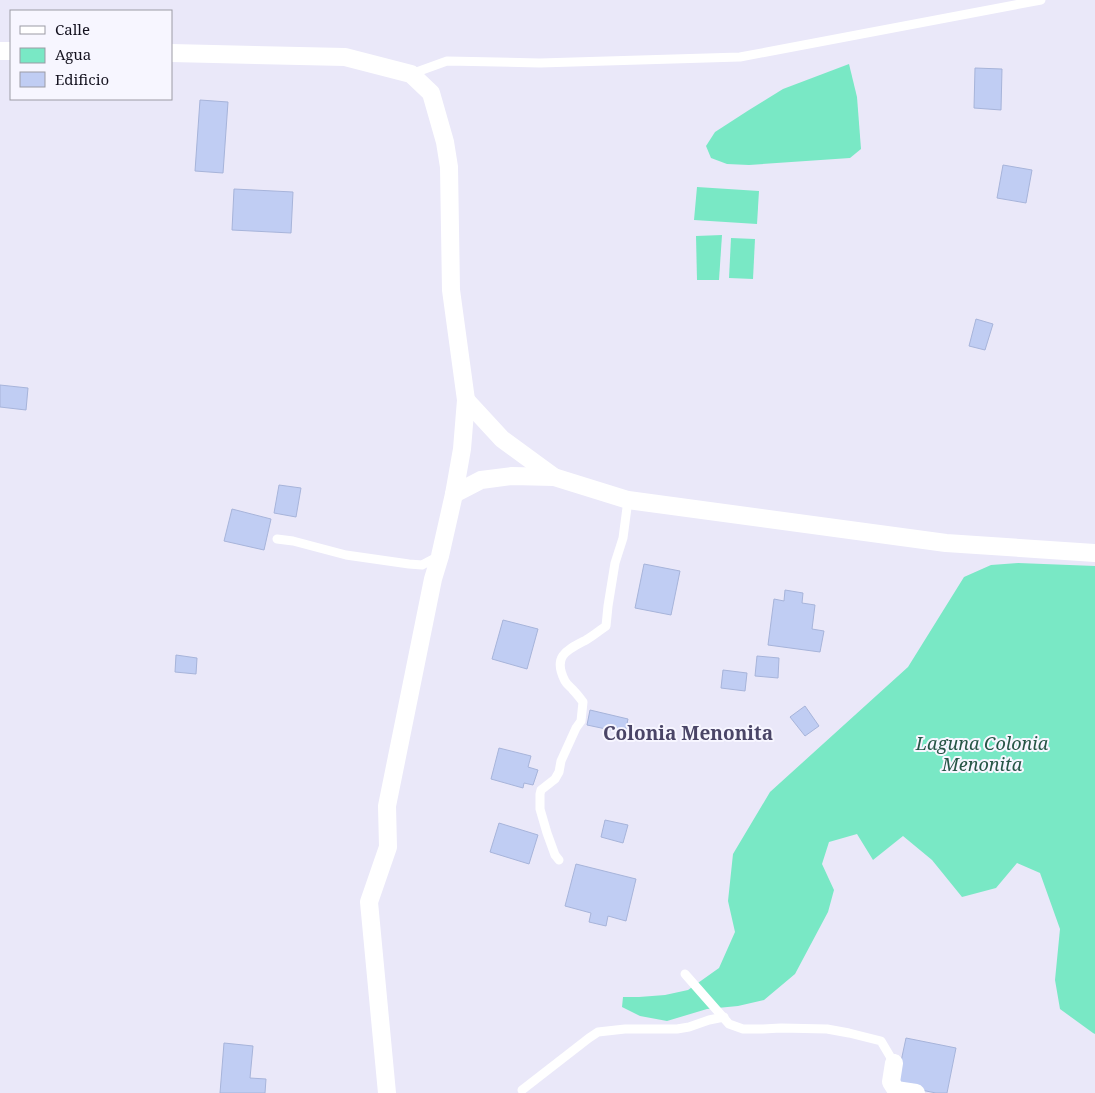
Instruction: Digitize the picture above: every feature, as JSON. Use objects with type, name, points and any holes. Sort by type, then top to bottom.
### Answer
[{"type":"street","points":[[172,53],[344,57],[411,74],[431,93],[445,142],[449,167],[451,290],[466,400],[462,449],[454,494],[433,579],[387,806],[388,847],[369,902],[387,1093]]},
{"type":"street","points":[[466,400],[502,439],[554,477]]},
{"type":"street","points":[[454,494],[481,480],[512,476],[554,477],[628,500],[946,543],[1095,553]]},
{"type":"street","points":[[894,1063],[891,1082],[896,1090],[916,1093]]},
{"type":"lane","points":[[411,74],[446,61],[540,63],[740,57],[1041,0]]},
{"type":"lane","points":[[559,860],[554,855],[540,809],[540,794],[541,790],[555,779],[559,772],[576,728],[581,721],[583,702],[566,683],[561,666],[561,658],[567,650],[588,639],[606,626],[616,563],[623,538],[628,500]]},
{"type":"lane","points":[[277,539],[293,541],[346,555],[409,564],[422,565],[440,556]]},
{"type":"lane","points":[[685,974],[729,1024],[743,1029],[828,1029],[850,1033],[881,1041],[894,1063]]},
{"type":"lane","points":[[522,1090],[598,1032],[625,1029],[677,1029],[724,1017]]},
{"type":"water","points":[[849,64],[857,97],[861,149],[850,158],[749,165],[727,164],[711,158],[706,146],[715,132],[783,89]]},
{"type":"water","points":[[697,187],[759,191],[757,224],[694,220]]},
{"type":"water","points":[[722,235],[719,280],[697,280],[696,236]]},
{"type":"water","points":[[731,238],[755,239],[753,279],[729,278]]},
{"type":"water","name":"Laguna Colonia Menonita","points":[[1018,563],[1095,566],[1095,1034],[1060,1009],[1055,980],[1060,929],[1040,873],[1017,863],[996,888],[962,897],[932,860],[903,836],[873,860],[857,834],[829,842],[822,864],[834,890],[828,912],[795,974],[764,1000],[738,1006],[707,1009],[667,1021],[640,1016],[622,1007],[623,997],[665,995],[688,990],[719,968],[735,932],[728,901],[733,854],[770,792],[908,667],[964,577],[991,565]]},
{"type":"building","points":[[975,68],[1002,69],[1001,110],[974,108]]},
{"type":"building","points":[[200,100],[228,102],[223,173],[195,171]]},
{"type":"building","points":[[1003,165],[1032,170],[1026,203],[997,198]]},
{"type":"building","points":[[234,189],[293,192],[291,233],[232,230]]},
{"type":"building","points":[[976,319],[993,324],[985,350],[969,346]]},
{"type":"building","points":[[0,385],[28,388],[26,410],[0,407]]},
{"type":"building","points":[[279,485],[301,488],[296,517],[274,513]]},
{"type":"building","points":[[232,509],[271,519],[264,550],[224,541]]},
{"type":"building","points":[[644,564],[680,571],[671,615],[635,608]]},
{"type":"building","points":[[785,590],[803,593],[802,603],[815,605],[812,629],[824,631],[820,652],[768,645],[774,599],[784,601]]},
{"type":"building","points":[[503,620],[538,629],[527,669],[492,659]]},
{"type":"building","points":[[176,655],[197,658],[196,674],[175,672]]},
{"type":"building","points":[[757,656],[779,658],[778,678],[755,676]]},
{"type":"building","points":[[723,670],[747,673],[745,691],[721,688]]},
{"type":"building","points":[[805,706],[819,726],[805,736],[790,717]]},
{"type":"building","points":[[590,710],[628,719],[625,733],[587,725]]},
{"type":"building","points":[[499,748],[531,756],[528,767],[538,770],[533,785],[524,783],[523,788],[491,779]]},
{"type":"building","points":[[605,820],[628,825],[623,843],[601,837]]},
{"type":"building","points":[[499,823],[538,835],[529,864],[490,852]]},
{"type":"building","points":[[576,864],[636,879],[626,921],[608,916],[606,926],[589,922],[591,913],[565,906]]},
{"type":"building","points":[[906,1038],[956,1048],[947,1093],[936,1093],[896,1085]]},
{"type":"building","points":[[224,1043],[253,1046],[250,1078],[266,1079],[265,1093],[220,1093]]},
{"type":"district","name":"Colonia Menonita","points":[[688,733]]}]
